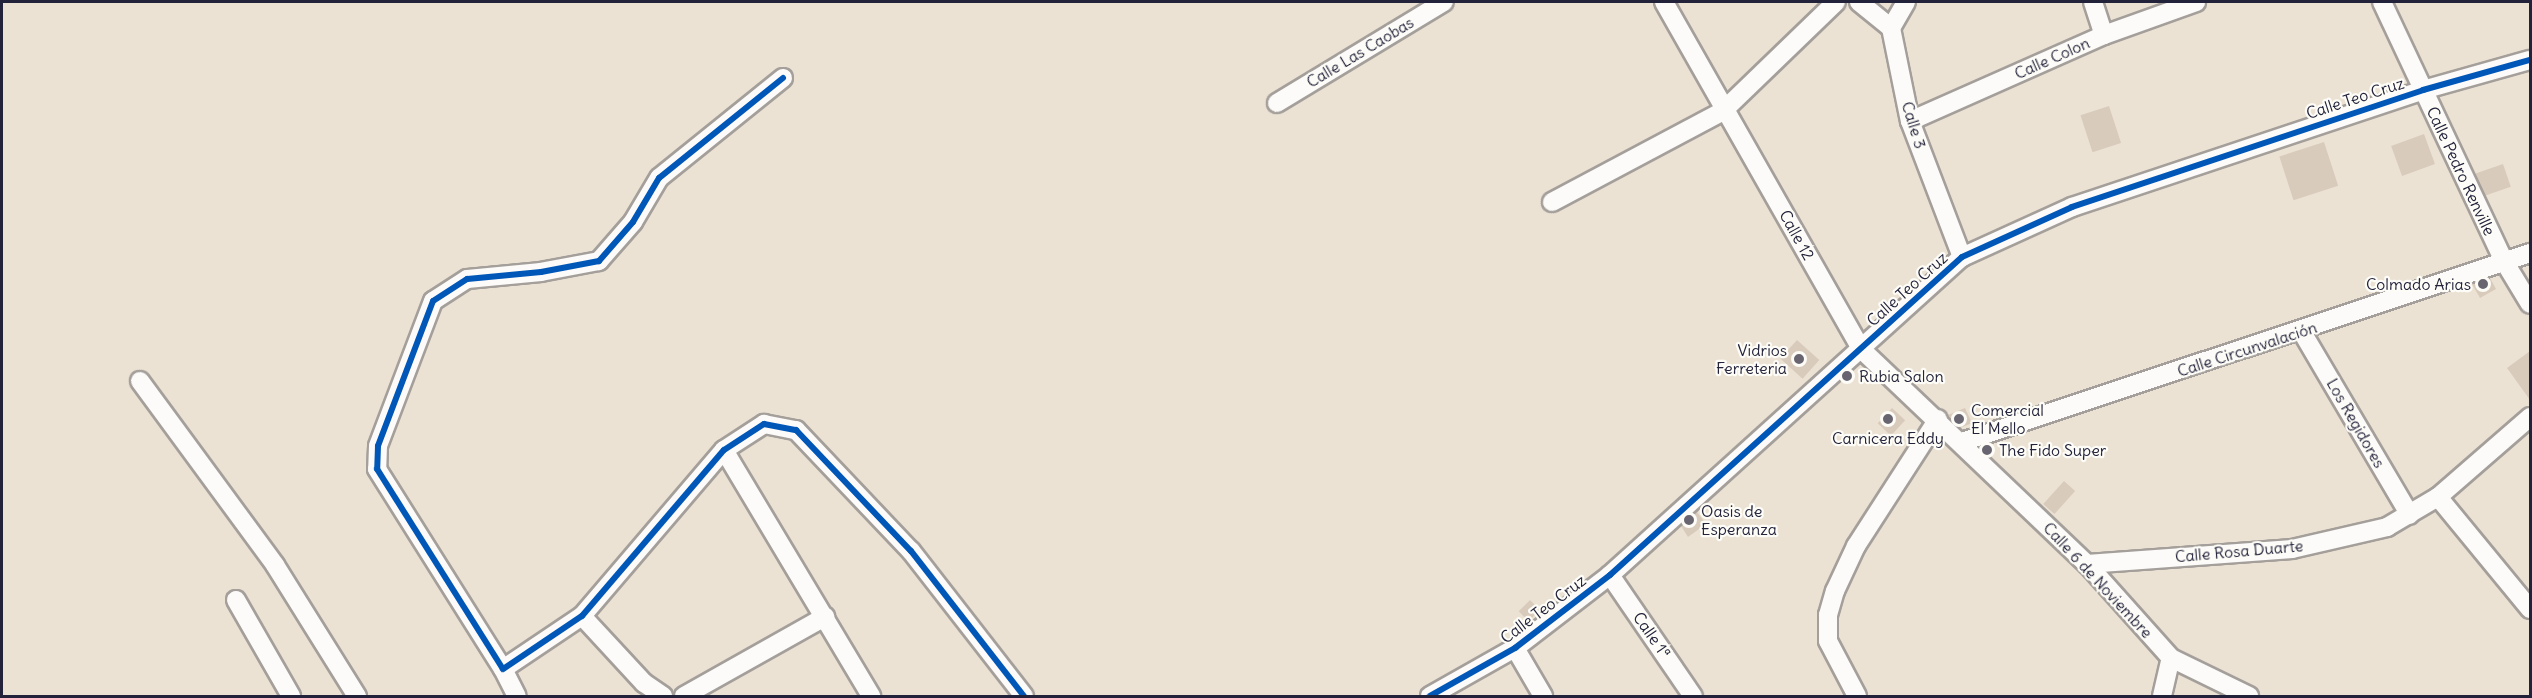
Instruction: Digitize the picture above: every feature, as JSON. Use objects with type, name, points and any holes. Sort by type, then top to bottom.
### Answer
[{"type":"street","name":"Calle Las Caobas","points":[[1277,103],[1444,2]]},
{"type":"street","name":"Calle 12","points":[[1664,2],[1723,111],[1861,350],[1962,442]]},
{"type":"street","points":[[1552,202],[1723,111],[1836,2]]},
{"type":"street","points":[[1859,2],[1892,28],[1906,2]]},
{"type":"street","points":[[2093,2],[2104,35]]},
{"type":"street","name":"Calle Colon","points":[[1910,121],[2104,35],[2196,2]]},
{"type":"street","name":"Calle Pedro Renville","points":[[2382,2],[2504,261],[2530,304]]},
{"type":"street","name":"Calle 3","points":[[1892,28],[1910,121],[1962,257]]},
{"type":"street","name":"Calle Teo Cruz","points":[[1430,696],[1515,648],[1610,575],[1962,257],[2072,207],[2423,90],[2530,60]]},
{"type":"street","points":[[517,696],[377,469],[378,446],[434,301],[467,279],[541,272],[598,261],[633,222],[659,178],[783,78]]},
{"type":"street","name":"Calle Circunvalación","points":[[1962,442],[2302,332],[2530,253]]},
{"type":"street","name":"Los Regidores","points":[[2302,332],[2410,514]]},
{"type":"street","points":[[140,381],[275,565],[357,696]]},
{"type":"street","name":"Calle Rosa Duarte","points":[[2087,564],[2292,549],[2387,527],[2438,497],[2530,417]]},
{"type":"street","points":[[1857,696],[1828,641],[1828,615],[1834,591],[1856,546],[1938,419]]},
{"type":"street","points":[[502,669],[582,616],[724,450],[764,424],[796,430],[911,551],[1024,696]]},
{"type":"street","name":"Calle 6 de Noviembre","points":[[1962,442],[2087,564],[2171,658],[2249,696]]},
{"type":"street","points":[[724,450],[871,696]]},
{"type":"street","points":[[2438,497],[2530,609]]},
{"type":"street","name":"Calle 1ª","points":[[1610,575],[1693,696]]},
{"type":"street","points":[[236,600],[291,696]]},
{"type":"street","points":[[582,616],[644,683],[663,696]]},
{"type":"street","points":[[684,696],[825,617]]},
{"type":"street","points":[[1515,648],[1543,696]]},
{"type":"street","points":[[2162,696],[2171,658]]},
{"type":"building","points":[[2109,106],[2121,143],[2093,152],[2080,115]]},
{"type":"building","points":[[2424,134],[2435,164],[2402,176],[2391,146]]},
{"type":"building","points":[[2324,142],[2338,186],[2294,200],[2279,157]]},
{"type":"building","points":[[2503,164],[2511,187],[2483,196],[2476,173]]},
{"type":"building","name":"Colmado Arias","points":[[2490,278],[2496,289],[2480,298],[2472,284]]},
{"type":"building","name":"Vidrios Ferreteria","points":[[1797,340],[1819,360],[1803,379],[1780,359]]},
{"type":"building","points":[[2530,351],[2530,400],[2507,368]]},
{"type":"building","points":[[1892,408],[1905,420],[1891,436],[1878,423]]},
{"type":"building","name":"Comercial El Mello","points":[[1965,408],[1972,423],[1960,428],[1948,415]]},
{"type":"building","points":[[2064,481],[2075,491],[2054,514],[2043,504]]},
{"type":"building","points":[[1697,512],[1706,524],[1688,537],[1681,526]]},
{"type":"building","points":[[1530,600],[1540,610],[1529,621],[1519,611]]},
{"type":"cycle path","points":[[1430,696],[1515,648],[1610,575],[1962,257],[2072,207],[2423,90],[2530,60]]},
{"type":"cycle path","points":[[783,78],[659,178],[633,222],[599,261],[541,272],[467,279],[433,301],[378,446],[377,469],[503,669],[582,616],[724,450],[764,424],[796,430],[911,551],[1024,696]]},
{"type":"place","name":"Colmado Arias","points":[[2483,284]]},
{"type":"place","name":"Vidrios Ferreteria","points":[[1799,359]]},
{"type":"place","name":"Rubia Salon","points":[[1847,376]]},
{"type":"place","name":"Carnicera Eddy","points":[[1888,419]]},
{"type":"place","name":"Comercial El Mello","points":[[1959,419]]},
{"type":"place","name":"The Fido Super","points":[[1987,450]]},
{"type":"place","name":"Oasis de Esperanza","points":[[1689,520]]}]
